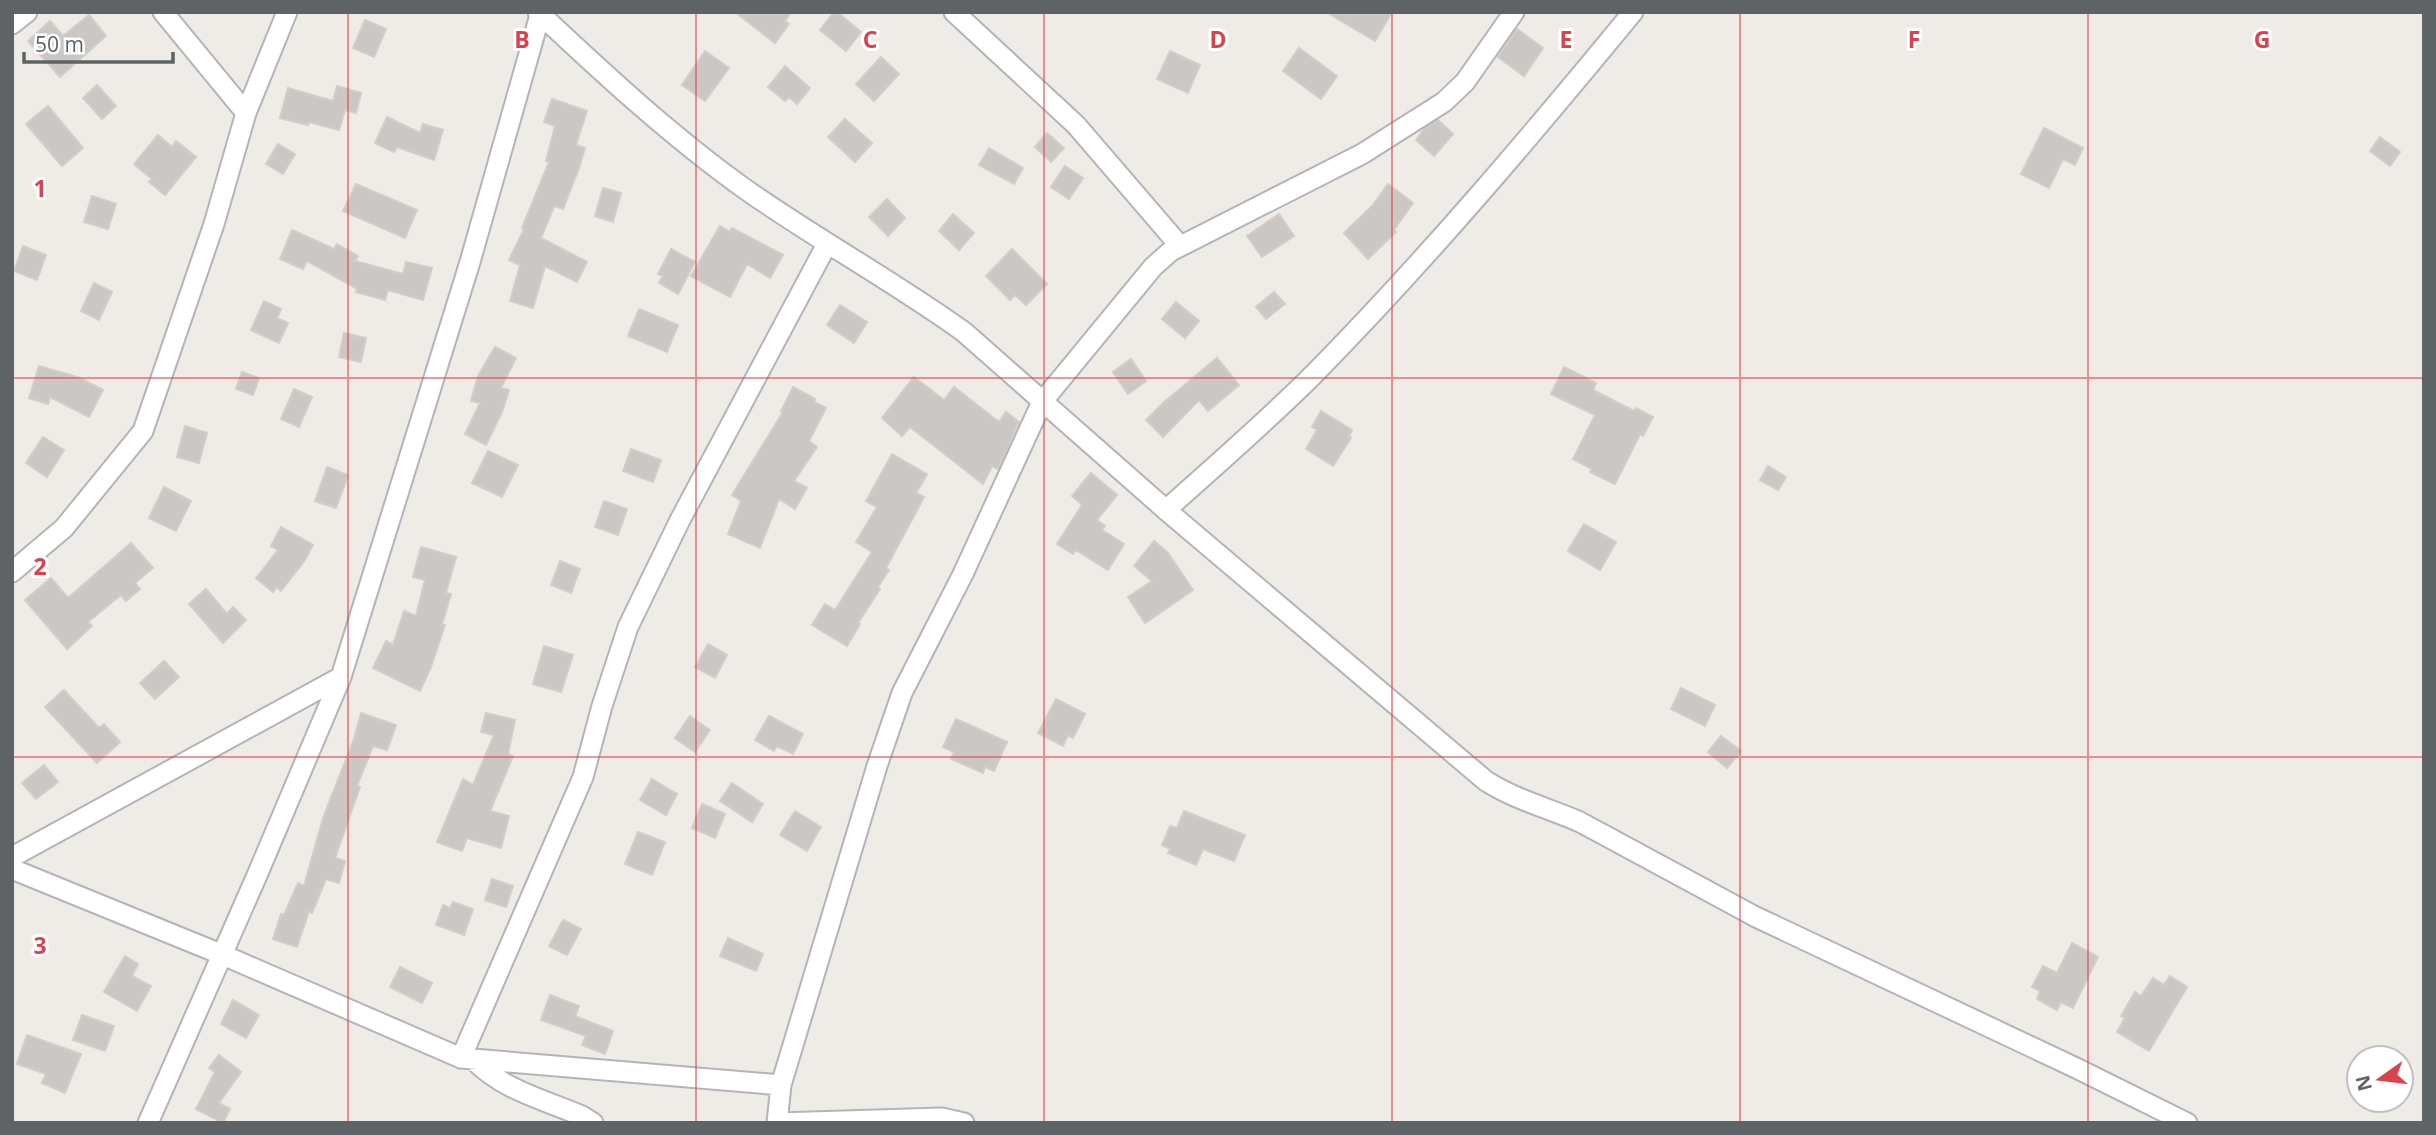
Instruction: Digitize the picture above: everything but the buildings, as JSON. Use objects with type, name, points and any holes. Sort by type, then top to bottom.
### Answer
[{"type":"street","points":[[12,24],[27,12]]},
{"type":"street","points":[[163,12],[246,113]]},
{"type":"street","points":[[12,572],[64,528],[143,431],[214,224],[246,113],[287,12]]},
{"type":"street","points":[[954,12],[1076,125],[1180,246]]},
{"type":"street","points":[[964,1123],[942,1118],[777,1123],[780,1086],[877,765],[902,693],[963,574],[1042,402],[1153,267],[1180,246],[1362,154],[1444,102],[1465,82],[1514,12]]},
{"type":"street","points":[[1166,510],[1289,399],[1376,309],[1449,229],[1633,12]]},
{"type":"street","points":[[148,1123],[223,955],[341,677],[470,262],[539,13],[703,158],[827,244],[931,308],[964,332],[1166,510],[1486,780],[1507,794],[1580,822],[1756,918],[2187,1123]]},
{"type":"street","points":[[467,1059],[583,777],[601,706],[628,627],[680,520],[827,244]]},
{"type":"street","points":[[12,858],[341,677]]},
{"type":"street","points":[[12,869],[467,1059],[502,1084],[582,1116],[593,1123]]},
{"type":"street","points":[[467,1059],[780,1086]]}]
